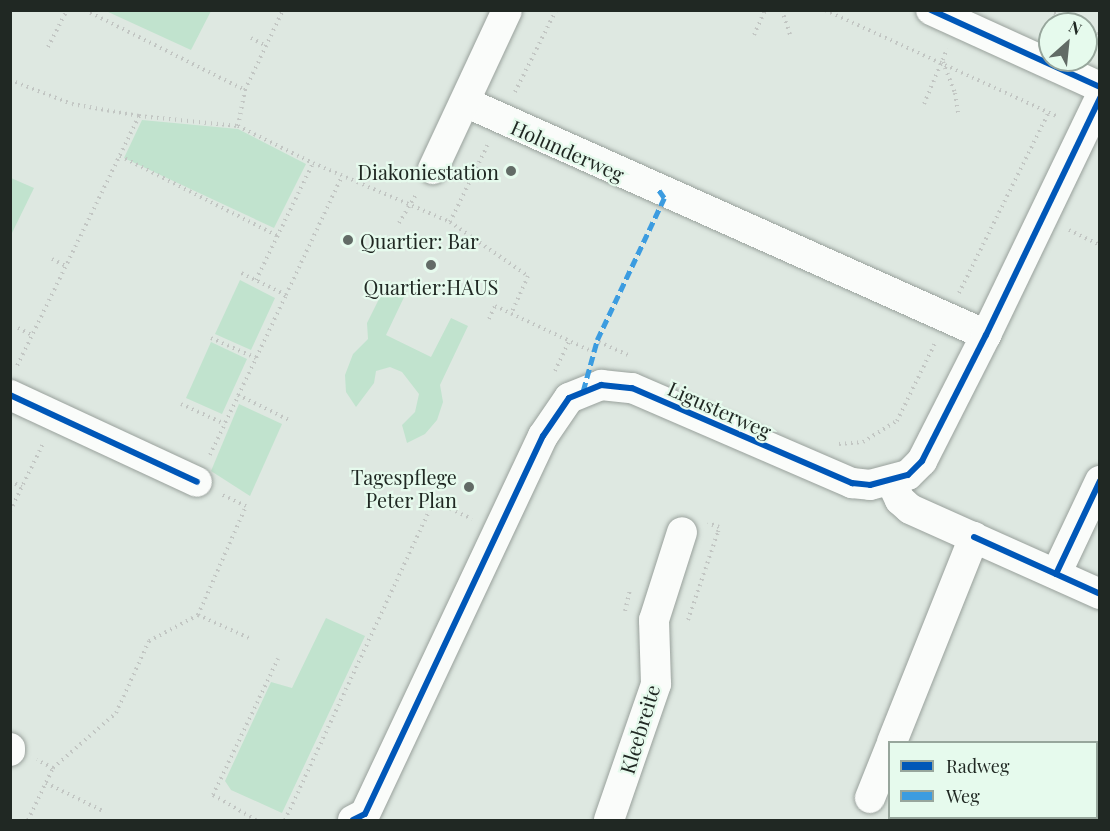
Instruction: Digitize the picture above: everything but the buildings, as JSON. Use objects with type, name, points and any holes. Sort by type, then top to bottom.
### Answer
[{"type":"street","points":[[433,169],[507,10]]},
{"type":"street","points":[[931,10],[1100,87]]},
{"type":"street","name":"Ligusterweg","points":[[353,820],[365,814],[543,436],[569,398],[601,385],[632,388],[831,476],[870,485],[908,475],[922,461],[1100,98]]},
{"type":"street","name":"Holunderweg","points":[[465,102],[500,120],[986,334]]},
{"type":"street","points":[[10,395],[197,483]]},
{"type":"street","points":[[891,481],[900,500],[910,509],[1100,594]]},
{"type":"street","points":[[1056,574],[1100,481]]},
{"type":"street","name":"Kleebreite","points":[[609,820],[656,684],[654,620],[682,532]]},
{"type":"street","points":[[892,741],[974,537]]},
{"type":"street","points":[[870,798],[888,753]]},
{"type":"path","points":[[48,47],[67,10]]},
{"type":"path","points":[[85,10],[244,90]]},
{"type":"path","points":[[238,126],[244,90],[283,10]]},
{"type":"path","points":[[500,120],[556,10]]},
{"type":"path","points":[[754,35],[765,10]]},
{"type":"path","points":[[782,10],[791,38]]},
{"type":"path","points":[[825,10],[942,61],[1066,121]]},
{"type":"path","points":[[251,38],[266,46]]},
{"type":"path","points":[[942,61],[956,93],[958,113]]},
{"type":"path","points":[[924,104],[939,69]]},
{"type":"path","points":[[10,80],[72,104],[140,117],[238,126],[313,163],[256,280]]},
{"type":"path","points":[[10,379],[140,117]]},
{"type":"path","points":[[120,156],[278,236]]},
{"type":"path","points":[[28,820],[53,768],[116,712],[149,641],[198,615],[246,506],[197,483],[342,176]]},
{"type":"path","points":[[399,223],[409,207]]},
{"type":"path","points":[[450,222],[528,276],[511,314]]},
{"type":"path","points":[[1081,236],[1100,245]]},
{"type":"path","points":[[52,260],[66,266]]},
{"type":"path","points":[[241,273],[286,295]]},
{"type":"path","points":[[489,319],[495,306],[593,352],[599,342]]},
{"type":"path","points":[[18,328],[32,334]]},
{"type":"path","points":[[211,338],[256,358]]},
{"type":"path","points":[[238,395],[291,421]]},
{"type":"path","points":[[181,404],[225,424]]},
{"type":"path","points":[[10,511],[57,416]]},
{"type":"path","points":[[10,481],[22,487]]},
{"type":"path","points":[[285,820],[434,501]]},
{"type":"path","points":[[198,615],[249,638]]},
{"type":"path","points":[[256,820],[213,795],[278,659]]},
{"type":"path","points":[[11,749],[53,768]]},
{"type":"path","points":[[46,783],[105,812]]},
{"type":"green space","points":[[106,11],[211,11],[191,50]]},
{"type":"green space","points":[[142,120],[238,129],[306,164],[274,228],[124,158]]},
{"type":"green space","points":[[11,178],[34,188],[11,235]]},
{"type":"green space","points":[[240,280],[275,298],[251,350],[215,334]]},
{"type":"green space","points":[[388,281],[407,291],[386,335],[431,357],[451,318],[468,326],[440,385],[443,402],[437,420],[425,434],[407,443],[402,425],[415,412],[419,394],[402,372],[390,367],[376,371],[374,383],[356,407],[346,392],[345,375],[353,354],[368,339],[367,323]]},
{"type":"green space","points":[[211,342],[247,359],[222,414],[186,398]]},
{"type":"green space","points":[[239,404],[282,424],[250,496],[211,471]]},
{"type":"green space","points":[[326,618],[365,636],[282,813],[231,790],[225,781],[271,682],[292,688]]},
{"type":"marked path","points":[[583,391],[597,340],[664,198],[657,188]]},
{"type":"cycle path","points":[[931,10],[1100,87]]},
{"type":"cycle path","points":[[353,820],[365,814],[543,436],[569,398],[601,385],[632,388],[852,483],[870,485],[908,475],[922,461],[986,335],[1100,98]]},
{"type":"cycle path","points":[[10,395],[197,482]]},
{"type":"cycle path","points":[[1056,574],[1100,481]]},
{"type":"cycle path","points":[[974,537],[1100,594]]},
{"type":"place","name":"Diakoniestation","points":[[511,171]]},
{"type":"place","name":"Quartier: Bar","points":[[348,240]]},
{"type":"place","name":"Quartier:HAUS","points":[[431,265]]},
{"type":"place","name":"Tagespflege Peter Plan","points":[[469,487]]}]
